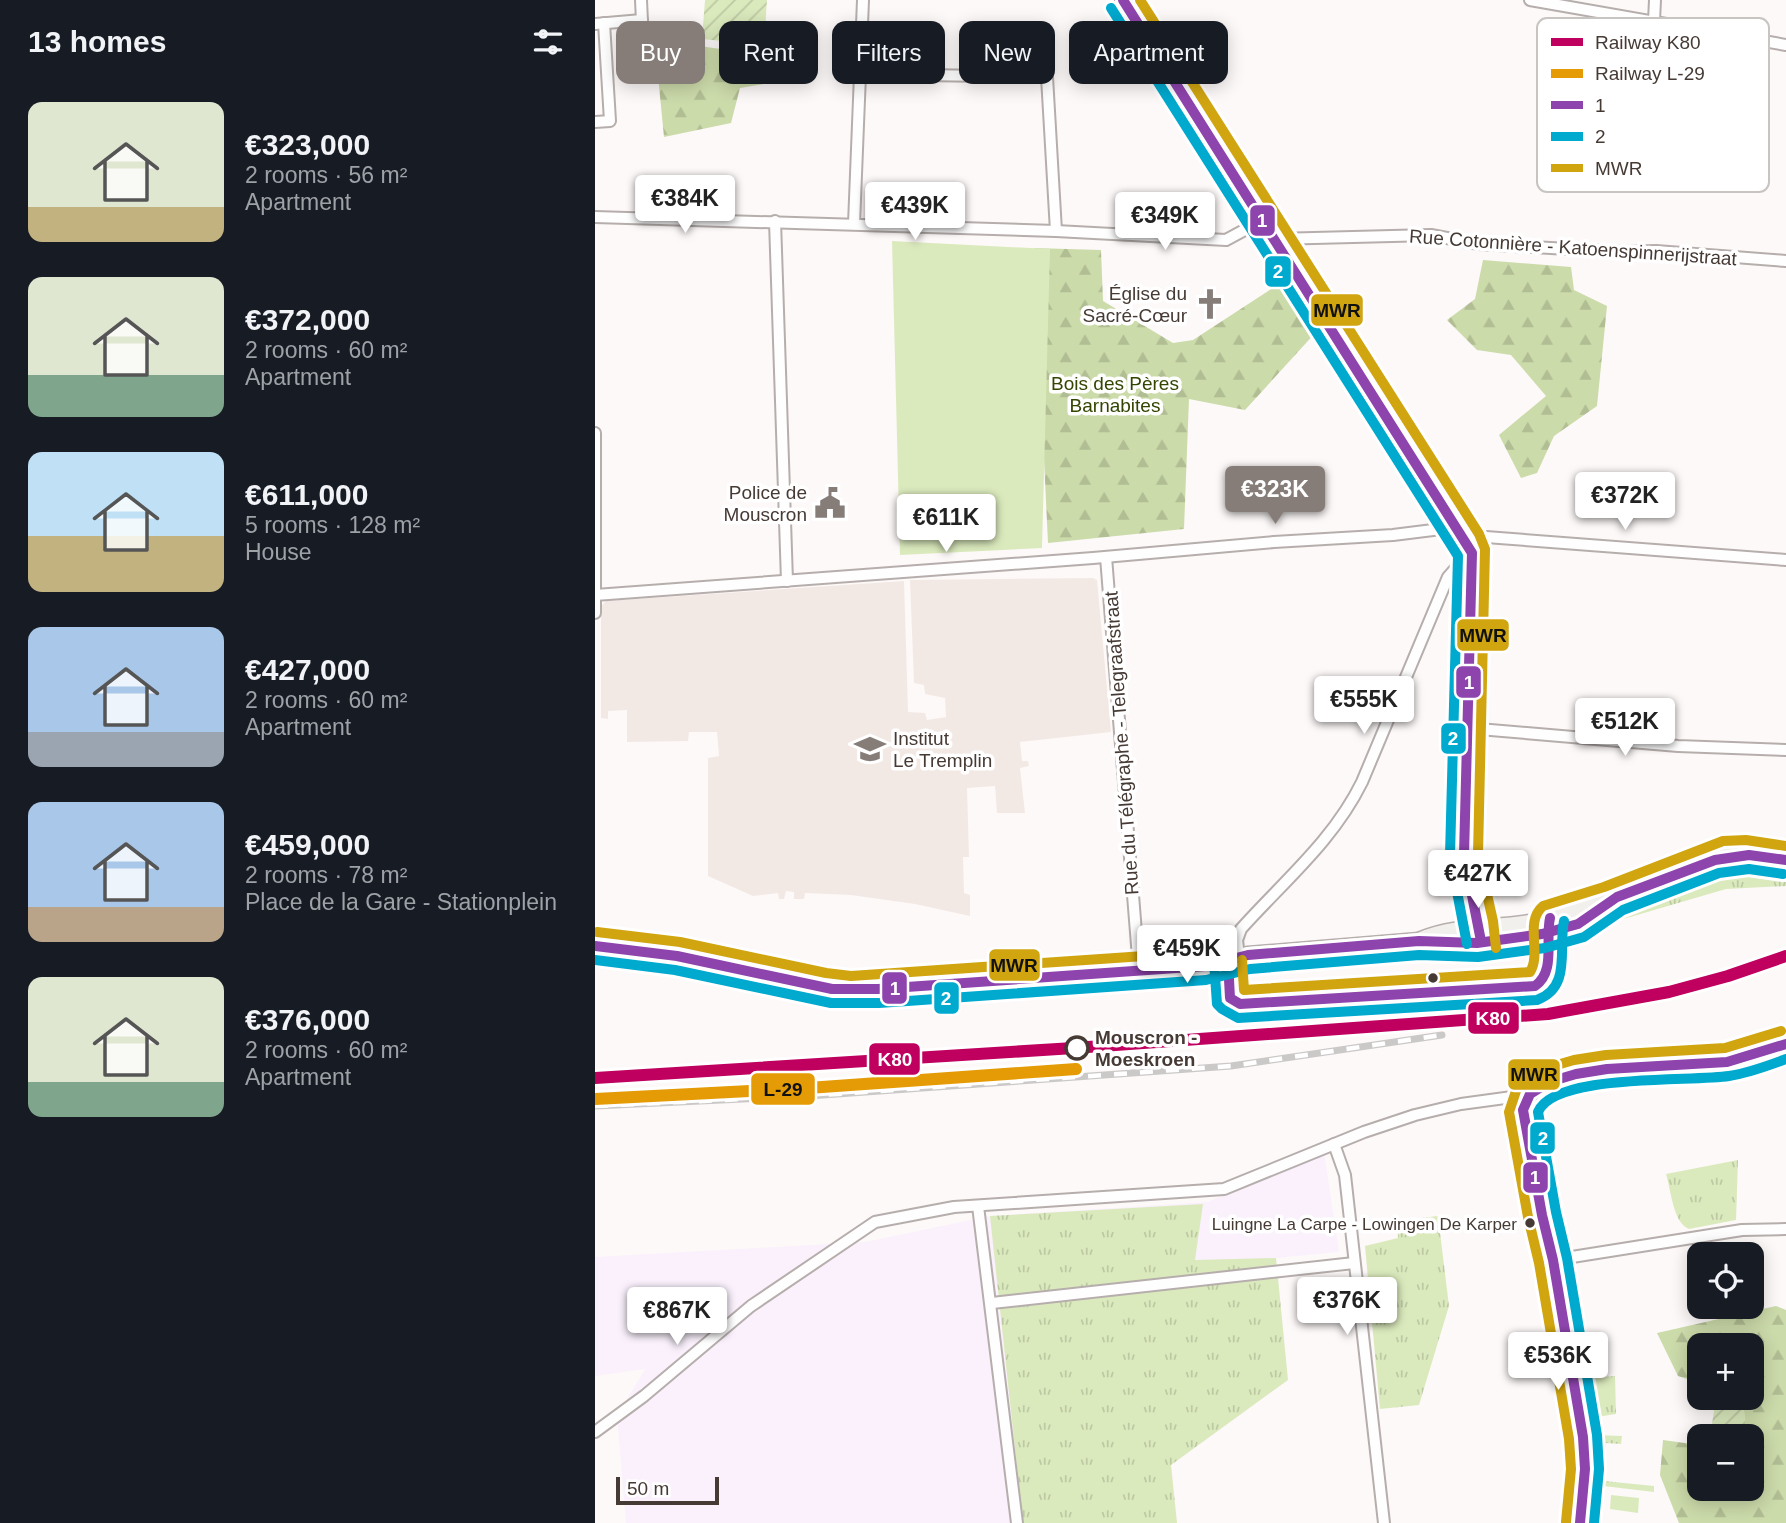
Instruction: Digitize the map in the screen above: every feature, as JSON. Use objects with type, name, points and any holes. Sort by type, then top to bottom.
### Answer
[{"type":"main road","points":[[595,946],[677,956],[824,987],[866,990],[1205,966],[1239,957],[1419,941],[1440,932],[1538,935],[1569,927],[1590,917],[1608,901],[1727,855],[1745,854],[1786,860]]},
{"type":"street","points":[[595,122],[610,121],[599,23],[642,20],[641,0]]},
{"type":"street","points":[[862,21],[863,0]]},
{"type":"street","points":[[1123,0],[1467,541],[1472,553],[1465,864],[1480,935]]},
{"type":"street","points":[[1531,0],[1636,18]]},
{"type":"street","points":[[1654,18],[1655,0]]},
{"type":"street","points":[[945,75],[1047,77],[1056,231]]},
{"type":"street","points":[[854,224],[860,84]]},
{"type":"street","points":[[595,216],[1056,231],[1226,240],[1263,220]]},
{"type":"street","points":[[775,221],[787,581]]},
{"type":"street","name":"Rue Cotonnière - Katoenspinnerijstraat","points":[[1275,239],[1431,235],[1479,244],[1622,252],[1656,251],[1786,261]]},
{"type":"street","points":[[595,433],[595,613]]},
{"type":"street","points":[[595,595],[1274,542],[1393,536],[1441,530],[1453,521]]},
{"type":"street","points":[[1467,541],[1486,537],[1786,560]]},
{"type":"street","name":"Rue du Télégraphe - Telegraafstraat","points":[[1106,557],[1139,970]]},
{"type":"street","points":[[1239,957],[1237,940],[1241,929],[1325,841],[1347,810],[1362,782],[1448,577],[1455,569],[1472,567]]},
{"type":"street","points":[[1467,728],[1678,746],[1786,750]]},
{"type":"street","points":[[595,1432],[644,1396],[751,1306],[875,1222],[934,1210],[1224,1189],[1334,1144],[1426,1112],[1461,1104],[1527,1096],[1543,1084],[1575,1074],[1720,1063],[1786,1044]]},
{"type":"street","points":[[1527,1096],[1523,1110],[1553,1260],[1584,1445],[1585,1469],[1580,1523]]},
{"type":"street","points":[[1334,1144],[1344,1168],[1384,1523]]},
{"type":"street","points":[[978,1206],[1017,1523]]},
{"type":"street","points":[[1553,1260],[1742,1230],[1786,1230]]},
{"type":"street","points":[[992,1303],[1354,1263]]},
{"type":"shaded area","name":"Institut Le Tremplin","points":[[910,580],[1097,580],[1111,732],[1020,742],[1022,761],[1028,761],[1029,766],[1020,768],[1025,813],[997,813],[995,786],[967,788],[969,857],[963,857],[964,893],[970,895],[970,916],[915,904],[851,895],[805,893],[804,899],[794,899],[794,892],[786,891],[784,899],[779,899],[778,893],[753,896],[708,876],[708,758],[719,756],[717,732],[689,732],[688,741],[627,742],[627,710],[608,711],[608,719],[601,718],[601,606],[606,601],[904,581],[908,712],[925,713],[927,720],[946,717],[945,698],[925,694],[924,685],[914,683]]},
{"type":"shaded area","points":[[1324,1152],[1339,1252],[1276,1258],[1288,1380],[1171,1465],[1177,1523],[626,1523],[617,1416],[645,1369],[595,1376],[595,1257],[865,1242],[990,1216],[1208,1202]]},
{"type":"green space","points":[[705,0],[767,0],[766,21],[719,21],[719,41],[705,39]]},
{"type":"green space","points":[[705,47],[719,49],[719,84],[764,84],[740,88],[731,123],[664,137],[659,84],[705,84]]},
{"type":"green space","points":[[892,241],[1050,249],[1042,548],[900,555]]},
{"type":"green space","name":"Bois des Pères Barnabites","points":[[1034,248],[1101,250],[1103,301],[1173,343],[1193,340],[1288,278],[1317,331],[1245,410],[1189,399],[1184,529],[1048,543]]},
{"type":"green space","points":[[1483,260],[1571,267],[1574,290],[1607,306],[1597,406],[1554,436],[1537,473],[1521,478],[1499,435],[1546,396],[1511,355],[1477,350],[1447,320],[1475,299]]},
{"type":"green space","points":[[1741,876],[1786,882],[1786,886],[1726,889],[1620,920],[1715,880]]},
{"type":"green space","points":[[1738,1160],[1736,1220],[1689,1229],[1684,1226],[1673,1205],[1666,1174]]},
{"type":"green space","points":[[1203,1204],[1195,1260],[1276,1258],[1288,1380],[1171,1465],[1177,1523],[1023,1523],[990,1216]]},
{"type":"green space","points":[[1438,1216],[1449,1306],[1419,1405],[1380,1409],[1365,1246],[1398,1238],[1397,1221]]},
{"type":"green space","points":[[1776,1306],[1786,1310],[1786,1523],[1679,1523],[1660,1475],[1663,1440],[1687,1443],[1687,1501],[1764,1501],[1764,1424],[1743,1424],[1740,1410],[1764,1410],[1764,1333],[1687,1333],[1687,1379],[1678,1376],[1657,1333],[1719,1319],[1764,1319],[1764,1309]]},
{"type":"green space","points":[[1615,1376],[1616,1414],[1590,1418],[1580,1379]]},
{"type":"green space","points":[[1714,1410],[1744,1410],[1745,1424],[1712,1424]]},
{"type":"green space","points":[[1597,1435],[1622,1436],[1621,1444],[1606,1443],[1604,1481],[1654,1486],[1654,1492],[1595,1485],[1592,1438]]},
{"type":"green space","points":[[1611,1495],[1639,1498],[1638,1513],[1610,1509]]},
{"type":"railway","points":[[595,1106],[809,1096],[1231,1066],[1442,1035]]},
{"type":"rail line","name":"K80","points":[[595,1078],[1074,1048],[1548,1014],[1669,992],[1786,956]]},
{"type":"rail line","name":"L-29","points":[[595,1099],[808,1088],[1076,1069]]},
{"type":"transit line","name":"1","points":[[1123,0],[1472,553],[1464,855],[1481,941]]},
{"type":"transit line","name":"MWR","points":[[1140,0],[1479,534],[1485,549],[1478,854],[1493,921],[1496,948]]},
{"type":"transit line","name":"2","points":[[1111,8],[1458,556],[1450,855],[1467,944]]},
{"type":"transit line","name":"MWR","points":[[1242,960],[1244,990],[1530,972],[1534,956],[1535,920],[1543,906],[1604,887],[1723,841],[1746,840],[1786,846]]},
{"type":"transit line","name":"1","points":[[595,946],[677,956],[832,989],[878,989],[1205,966],[1248,955],[1419,941],[1477,943],[1542,934],[1578,924],[1617,897],[1715,860],[1749,855],[1786,860]]},
{"type":"transit line","name":"2","points":[[595,960],[675,970],[831,1003],[879,1003],[1206,980],[1250,969],[1419,955],[1478,957],[1545,948],[1584,937],[1623,910],[1719,873],[1749,869],[1783,874]]},
{"type":"transit line","name":"1","points":[[1228,961],[1230,998],[1240,1004],[1535,986],[1541,980],[1548,964],[1550,918]]},
{"type":"transit line","name":"2","points":[[1214,962],[1217,1004],[1238,1018],[1537,1000],[1548,994],[1559,977],[1564,921]]},
{"type":"transit line","name":"MWR","points":[[597,932],[680,942],[851,976],[1203,952],[1225,947]]},
{"type":"transit line","name":"MWR","points":[[1566,1522],[1571,1469],[1569,1439],[1539,1263],[1509,1112],[1517,1088],[1543,1069],[1574,1060],[1606,1055],[1725,1048],[1781,1031]]},
{"type":"transit line","name":"1","points":[[1580,1523],[1585,1469],[1583,1437],[1553,1260],[1523,1110],[1530,1094],[1549,1082],[1576,1074],[1607,1069],[1727,1062],[1786,1044]]},
{"type":"transit line","name":"2","points":[[1594,1523],[1599,1469],[1597,1435],[1567,1258],[1538,1112],[1549,1100],[1569,1091],[1595,1085],[1729,1076],[1786,1059]]},
{"type":"place","name":"Église du Sacré-Cœur","points":[[1210,304]]},
{"type":"place","name":"Police de Mouscron","points":[[830,503]]},
{"type":"place","name":"Institut Le Tremplin","points":[[870,749]]},
{"type":"place","name":"Mouscron - Moeskroen","points":[[1077,1048]]},
{"type":"place","name":"Luingne La Carpe - Lowingen De Karper","points":[[1530,1223]]}]
